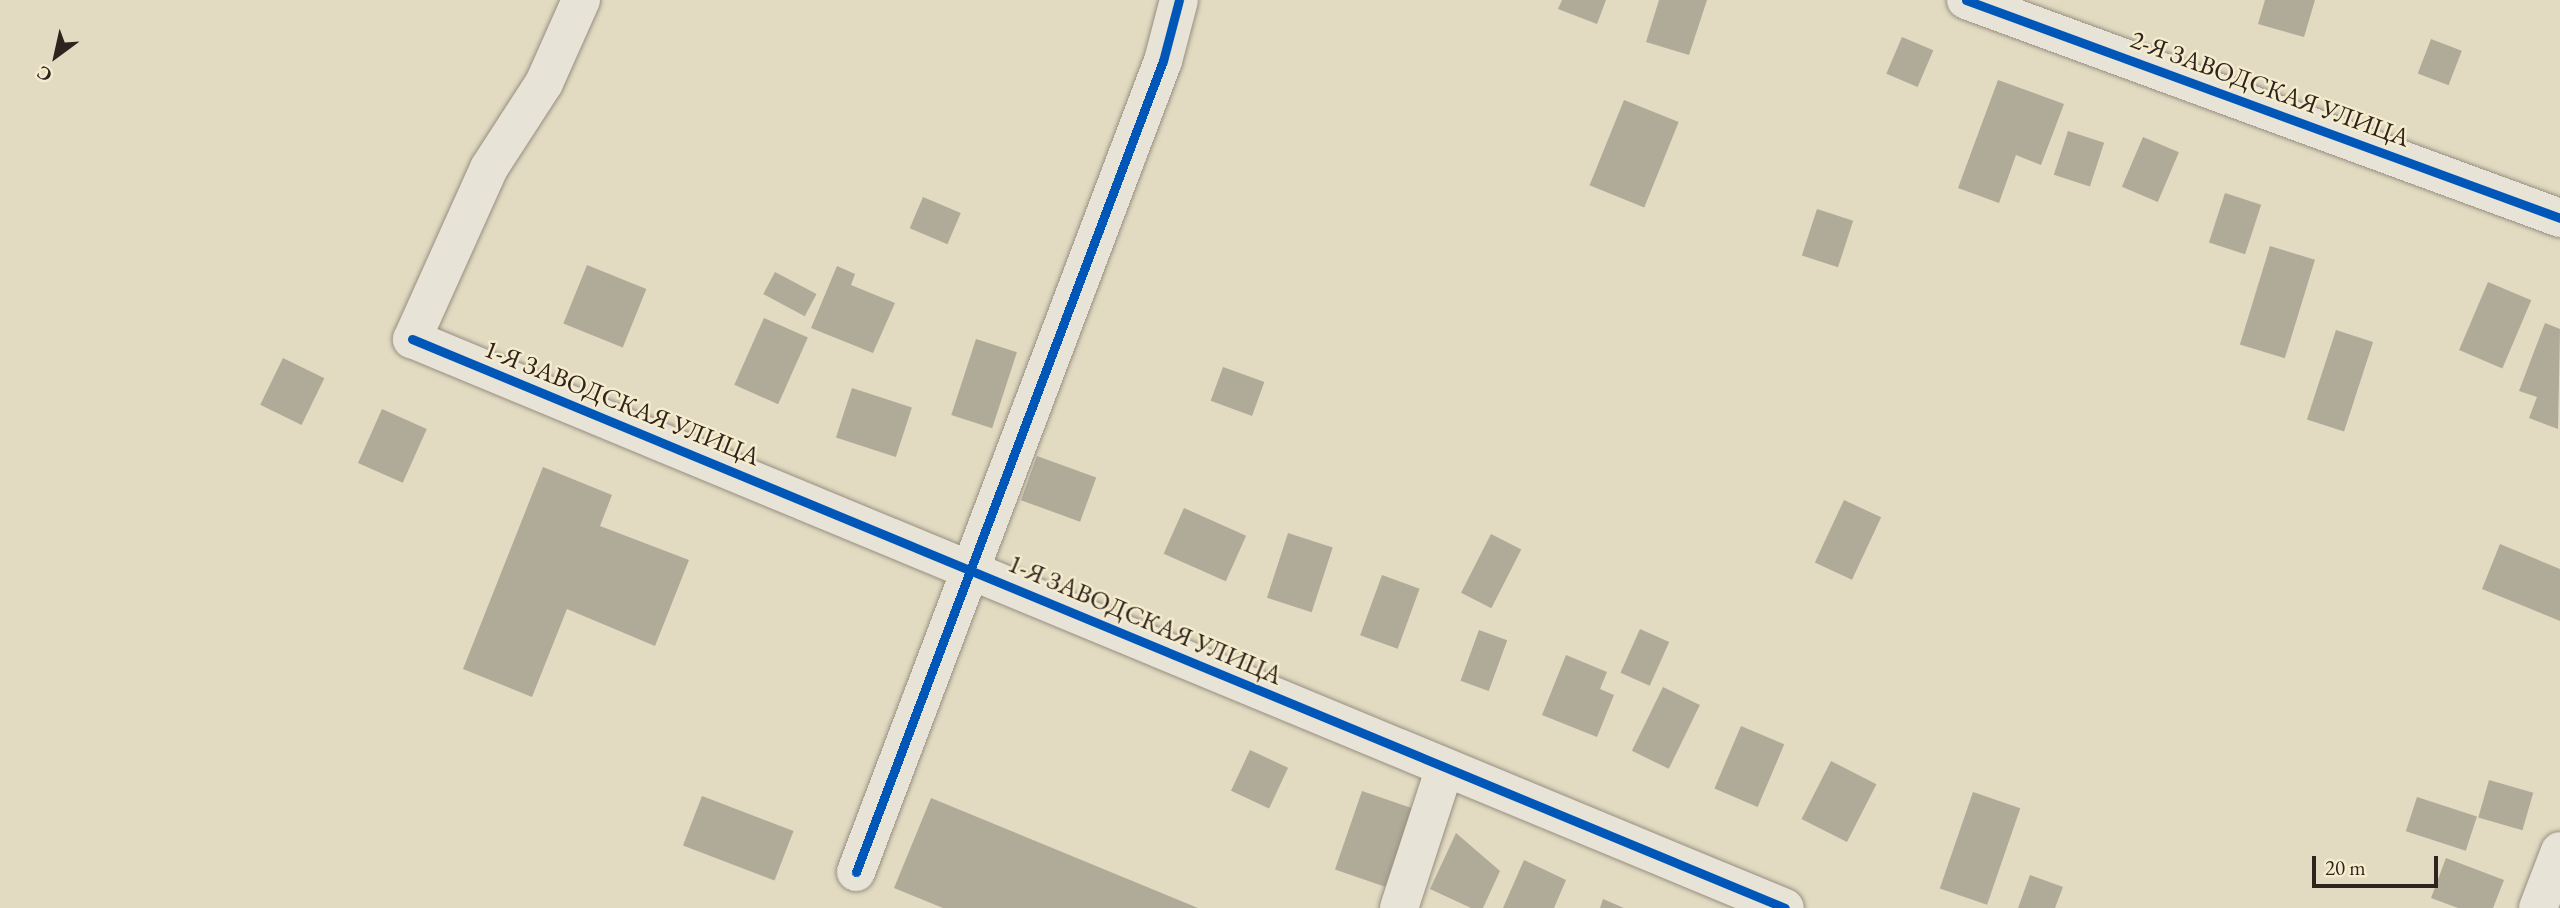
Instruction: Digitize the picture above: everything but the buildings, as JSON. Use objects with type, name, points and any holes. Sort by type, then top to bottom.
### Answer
[{"type":"street","name":"1-Я ЗАВОДСКАЯ УЛИЦА","points":[[581,0],[544,83],[489,168],[412,339],[1784,908]]},
{"type":"street","points":[[856,872],[1163,61],[1179,0]]},
{"type":"street","name":"2-Я ЗАВОДСКАЯ УЛИЦА","points":[[1966,0],[2560,218]]},
{"type":"street","points":[[1399,908],[1445,767]]},
{"type":"street","points":[[2538,908],[2560,851]]},
{"type":"cycle path","points":[[856,872],[1163,61],[1179,0]]},
{"type":"cycle path","points":[[1966,0],[2560,218]]},
{"type":"cycle path","points":[[412,339],[1785,908]]}]
